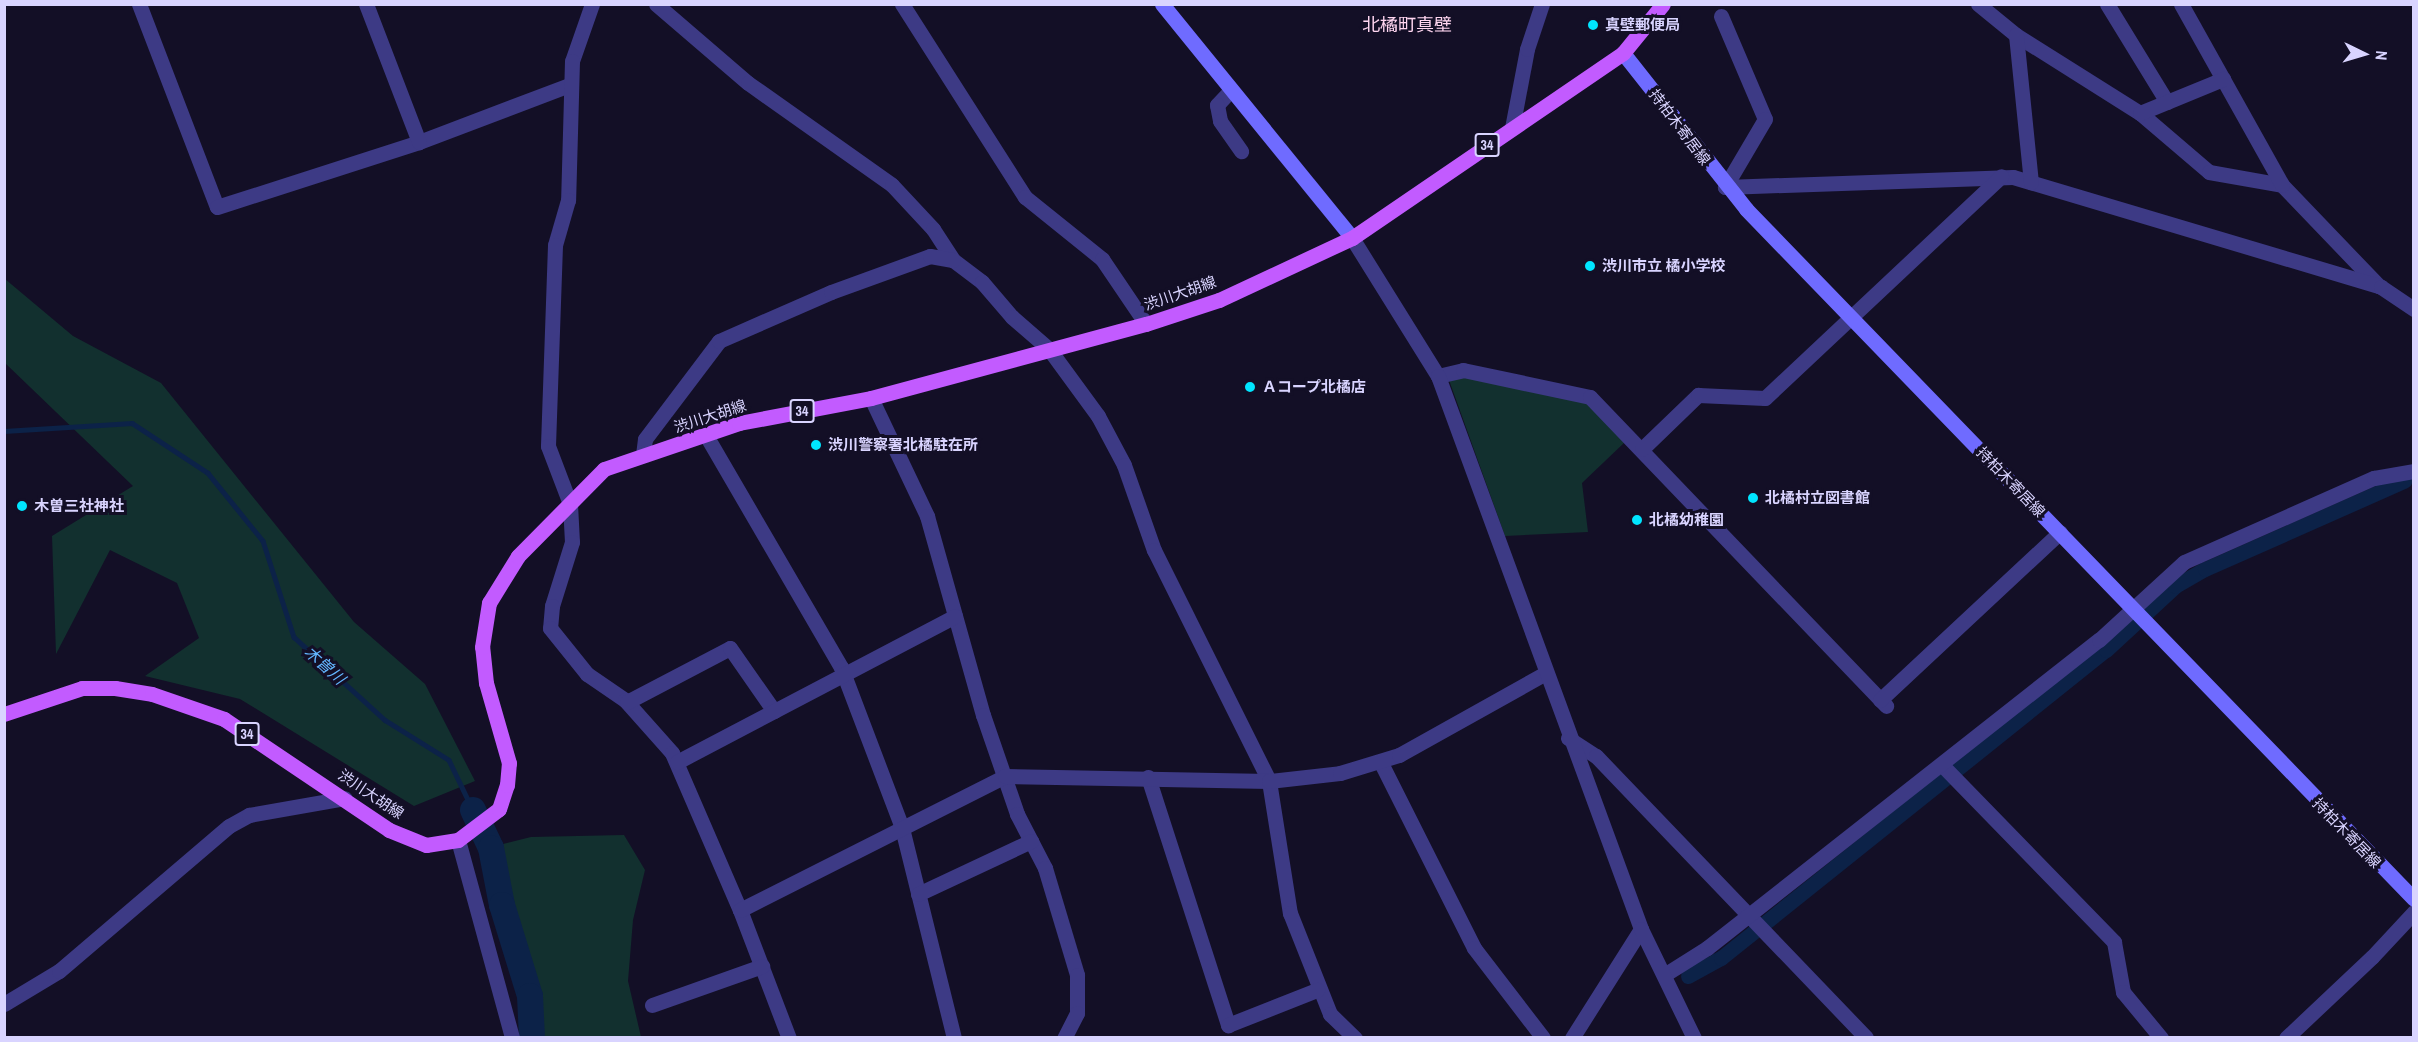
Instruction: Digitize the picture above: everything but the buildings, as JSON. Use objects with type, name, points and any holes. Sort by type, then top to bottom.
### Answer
[{"type":"main road","points":[[1162,4],[1230,91],[1352,238]]},
{"type":"main road","name":"渋川大胡線","points":[[4,714],[82,688],[152,694],[224,719],[345,798],[389,830],[426,845],[463,837],[499,809],[509,763],[486,683],[482,647],[489,603],[518,556],[604,469],[707,437],[739,423],[871,398],[1146,324],[1219,300],[1352,238],[1623,53],[1663,4]]},
{"type":"main road","name":"持柏木寄居線","points":[[1623,53],[1725,187],[2414,899]]},
{"type":"street","points":[[139,4],[216,207],[419,142],[569,85]]},
{"type":"street","points":[[366,4],[419,142]]},
{"type":"street","points":[[592,4],[572,61],[569,85],[568,200],[555,245],[548,446],[570,504],[572,542],[552,606],[550,628],[587,674],[627,702],[677,762],[740,910],[789,1038]]},
{"type":"street","points":[[656,4],[748,83],[892,185],[933,229],[953,260],[982,282],[1012,317],[1049,350],[1098,416],[1124,465],[1154,550],[1269,781],[1290,913],[1317,990],[1330,1014],[1355,1038]]},
{"type":"street","points":[[902,4],[1025,197],[1102,259],[1146,324]]},
{"type":"street","points":[[1512,128],[1527,49],[1542,4]]},
{"type":"street","points":[[1978,4],[2016,35],[2140,112],[2209,172],[2283,185]]},
{"type":"street","points":[[2107,4],[2167,102]]},
{"type":"street","points":[[2181,4],[2283,185],[2380,287],[2414,309]]},
{"type":"street","points":[[1721,16],[1765,119],[1725,187]]},
{"type":"street","points":[[2016,35],[2031,182]]},
{"type":"street","points":[[2140,112],[2223,79]]},
{"type":"street","points":[[1230,91],[1217,105],[1220,122],[1241,151]]},
{"type":"street","points":[[1725,187],[2001,176],[2031,182],[2380,287]]},
{"type":"street","points":[[1642,449],[1698,395],[1765,398],[2001,176]]},
{"type":"street","points":[[1352,238],[1438,376],[1544,674],[1641,929],[1694,1038]]},
{"type":"street","points":[[643,455],[645,439],[719,341],[831,292],[930,256],[953,260]]},
{"type":"street","points":[[1438,376],[1463,370],[1590,397],[1883,703],[2060,532]]},
{"type":"street","points":[[871,398],[927,516],[955,616],[1005,776],[1031,841],[1045,868],[1077,975],[1077,1013],[1064,1038]]},
{"type":"street","points":[[707,437],[844,675],[902,828],[954,1038]]},
{"type":"street","points":[[1664,975],[1707,948],[1752,915],[1943,766],[2135,610],[2170,572],[2197,555],[2374,478],[2414,471]]},
{"type":"street","points":[[677,762],[955,616]]},
{"type":"street","points":[[627,702],[730,648],[774,711]]},
{"type":"street","points":[[740,910],[1005,776],[1269,781],[1340,773],[1381,763],[1544,674]]},
{"type":"street","points":[[1568,738],[1596,756],[1752,915],[1866,1038]]},
{"type":"street","points":[[1381,763],[1474,948],[1543,1038]]},
{"type":"street","points":[[1943,766],[2115,942],[2123,992],[2162,1038]]},
{"type":"street","points":[[1148,777],[1228,1025],[1317,990]]},
{"type":"street","points":[[4,1004],[59,971],[230,826],[249,815],[345,798]]},
{"type":"street","points":[[463,837],[512,1038]]},
{"type":"street","points":[[918,894],[1031,841]]},
{"type":"street","points":[[2286,1038],[2373,957],[2414,912]]},
{"type":"street","points":[[1572,1038],[1641,929]]},
{"type":"street","points":[[652,1005],[762,966]]},
{"type":"green space","points":[[5,279],[73,336],[161,383],[354,622],[425,684],[475,781],[414,806],[240,699],[145,676],[199,638],[177,583],[110,550],[56,654],[52,536],[133,486],[5,363]]},
{"type":"green space","points":[[1463,374],[1585,399],[1625,442],[1582,483],[1588,532],[1505,536],[1449,380]]},
{"type":"green space","points":[[624,835],[645,870],[633,920],[628,981],[641,1037],[536,1037],[535,997],[505,902],[495,846],[531,837]]},
{"type":"waterway","name":"木曽川","points":[[4,431],[132,423],[208,473],[263,541],[294,637],[385,720],[449,760],[473,810]]},
{"type":"waterway","points":[[1688,976],[1721,958],[2106,650],[2175,586],[2205,569],[2404,481]]},
{"type":"waterway","name":"木曽川","points":[[473,810],[491,848],[502,905],[530,996],[532,1038]]},
{"type":"place","name":"真壁郵便局","points":[[1593,25]]},
{"type":"place","name":"渋川市立 橘小学校","points":[[1590,266]]},
{"type":"place","name":"Ａコープ北橘店","points":[[1250,387]]},
{"type":"place","name":"渋川警察署北橘駐在所","points":[[816,445]]},
{"type":"place","name":"北橘村立図書館","points":[[1753,498]]},
{"type":"place","name":"木曽三社神社","points":[[22,506]]},
{"type":"place","name":"北橘幼稚園","points":[[1637,520]]},
{"type":"district","name":"北橘町真壁","points":[[1407,25]]}]
